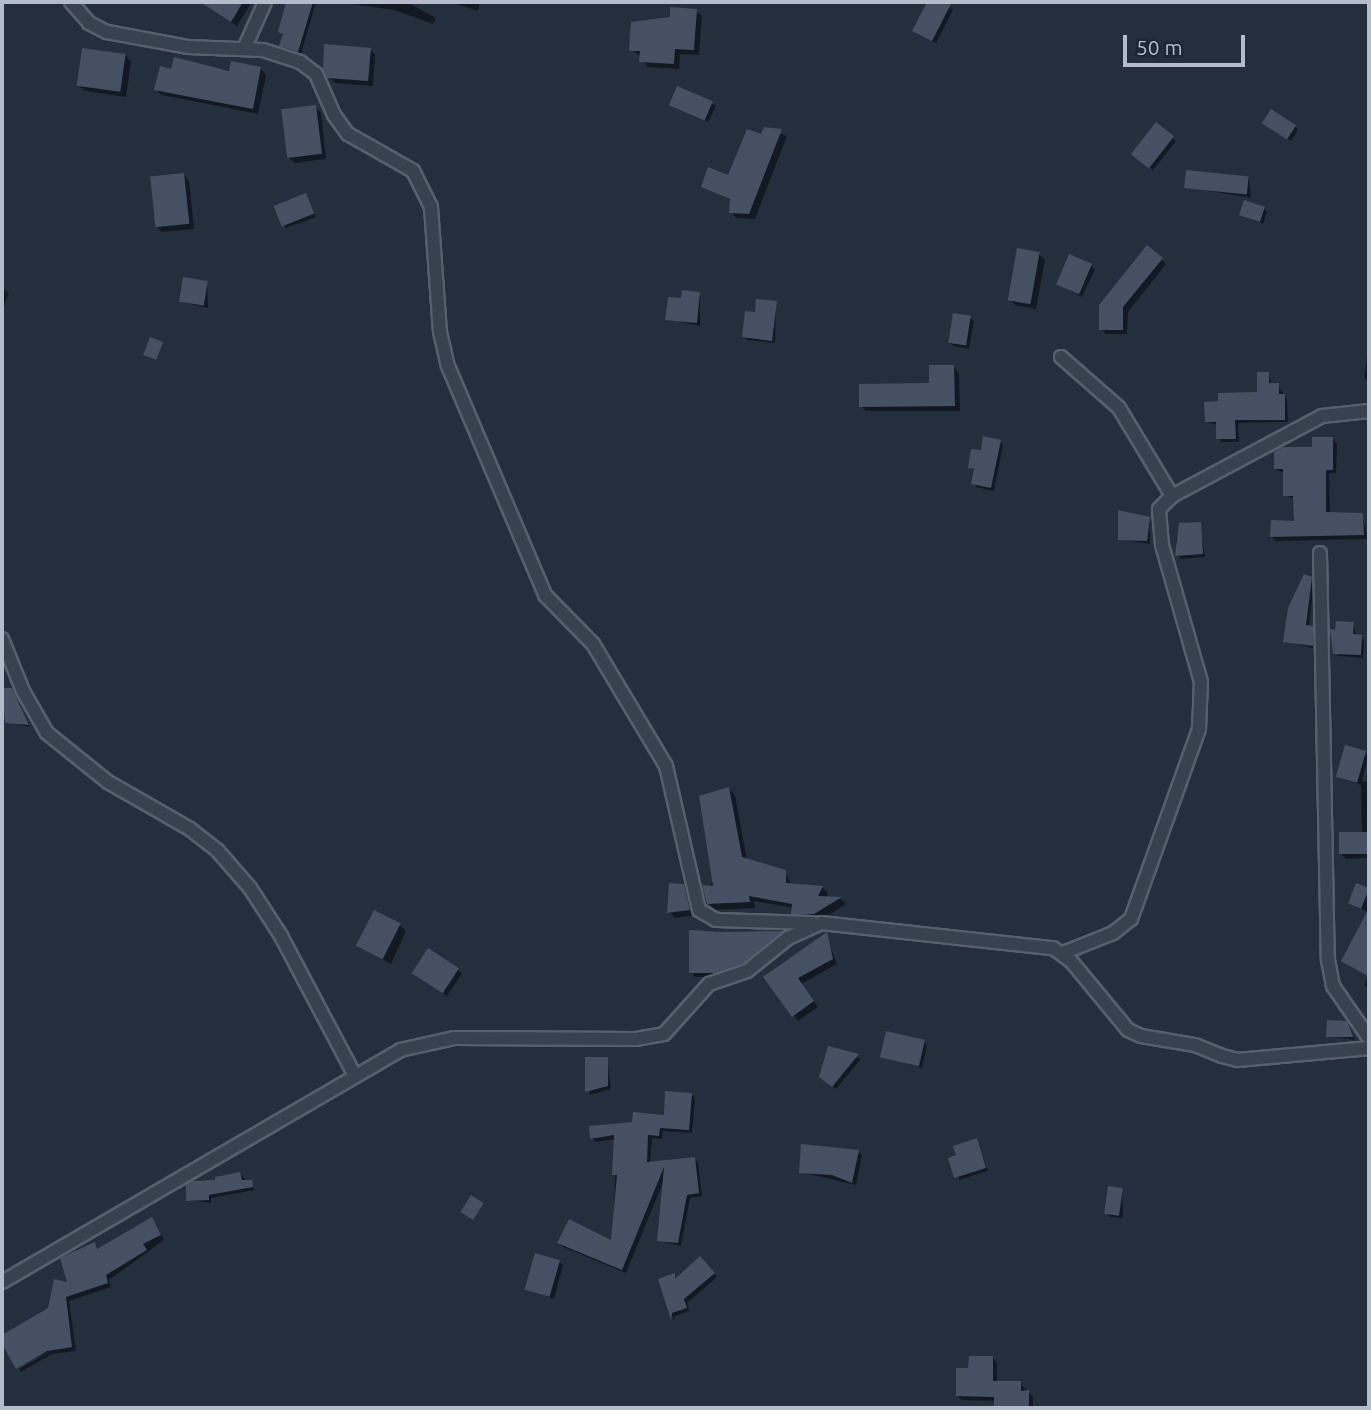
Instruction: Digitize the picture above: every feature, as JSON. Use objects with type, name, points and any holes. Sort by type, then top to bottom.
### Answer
[{"type":"street","points":[[71,2],[89,23],[107,32],[188,47],[272,53],[308,66],[322,85],[341,127],[403,162],[421,181],[433,222],[440,332],[448,366],[545,595],[593,644],[666,766],[699,910],[716,920],[821,923],[1040,946],[1063,953],[1116,1018],[1141,1037],[1182,1041],[1238,1060],[1369,1048]]},
{"type":"street","points":[[244,49],[265,2]]},
{"type":"street","points":[[1061,357],[1119,408],[1172,496]]},
{"type":"street","points":[[1063,953],[1113,933],[1131,919],[1199,729],[1201,682],[1158,526],[1159,509],[1172,496],[1322,416],[1369,411]]},
{"type":"street","points":[[1320,552],[1330,972],[1339,998],[1369,1038]]},
{"type":"street","points":[[2,639],[34,713],[55,741],[108,782],[190,829],[217,850],[250,888],[281,936],[355,1076]]},
{"type":"street","points":[[2,1282],[400,1050],[437,1040],[636,1039],[664,1034],[709,984],[747,971],[788,938],[821,923]]},
{"type":"building","points":[[200,2],[243,2],[231,22]]},
{"type":"building","points":[[286,2],[313,2],[298,52],[279,46],[283,34],[278,32]]},
{"type":"building","points":[[927,2],[952,2],[932,41],[912,31]]},
{"type":"building","points":[[670,7],[697,9],[694,50],[675,49],[674,64],[639,62],[640,51],[629,51],[631,22],[670,17]]},
{"type":"building","points":[[324,44],[371,48],[368,81],[327,78],[323,69]]},
{"type":"building","points":[[82,48],[126,54],[120,92],[77,86]]},
{"type":"building","points":[[174,57],[229,71],[231,61],[261,67],[253,109],[154,90],[160,66],[171,69]]},
{"type":"building","points":[[677,86],[713,101],[705,121],[669,105]]},
{"type":"building","points":[[316,105],[322,154],[287,158],[281,109]]},
{"type":"building","points":[[1271,109],[1296,125],[1287,140],[1262,123]]},
{"type":"building","points":[[1156,122],[1174,136],[1149,168],[1131,154]]},
{"type":"building","points":[[764,127],[782,129],[749,214],[729,213],[730,199],[701,187],[708,167],[728,175],[747,129],[761,134]]},
{"type":"building","points":[[1186,170],[1249,177],[1247,194],[1184,188]]},
{"type":"building","points":[[184,173],[189,224],[156,227],[150,177]]},
{"type":"building","points":[[306,193],[314,213],[282,227],[274,206]]},
{"type":"building","points":[[1244,200],[1265,207],[1260,222],[1239,215]]},
{"type":"building","points":[[1147,245],[1163,258],[1123,307],[1123,330],[1099,330],[1099,305]]},
{"type":"building","points":[[1017,248],[1040,252],[1030,304],[1008,300]]},
{"type":"building","points":[[1069,254],[1092,264],[1079,294],[1056,284]]},
{"type":"building","points":[[183,277],[208,281],[204,306],[179,302]]},
{"type":"building","points":[[682,290],[700,292],[697,323],[665,320],[668,297],[681,298]]},
{"type":"building","points":[[756,299],[777,301],[772,341],[742,337],[745,311],[755,312]]},
{"type":"building","points":[[953,313],[971,316],[966,345],[948,343]]},
{"type":"building","points":[[150,337],[163,342],[156,360],[143,355]]},
{"type":"building","points":[[929,365],[954,365],[955,406],[859,407],[859,384],[929,383]]},
{"type":"building","points":[[1257,372],[1269,372],[1269,383],[1279,383],[1279,394],[1285,394],[1285,420],[1235,420],[1236,439],[1216,439],[1216,422],[1205,422],[1204,402],[1218,401],[1218,393],[1257,392]]},
{"type":"building","points":[[983,436],[1001,440],[991,488],[971,484],[974,469],[968,468],[971,449],[981,450]]},
{"type":"building","points":[[1312,437],[1333,437],[1333,470],[1326,470],[1326,512],[1363,513],[1364,535],[1270,537],[1271,520],[1294,521],[1293,496],[1283,496],[1283,469],[1274,469],[1274,452],[1283,447],[1312,447]]},
{"type":"building","points":[[1118,510],[1150,517],[1147,541],[1118,540]]},
{"type":"building","points":[[1201,522],[1203,554],[1175,556],[1179,523]]},
{"type":"building","points":[[1304,574],[1312,577],[1306,625],[1313,626],[1313,646],[1283,642],[1288,608]]},
{"type":"building","points":[[1336,621],[1354,622],[1353,634],[1362,635],[1361,655],[1333,654],[1330,629],[1335,630]]},
{"type":"building","points":[[2,688],[12,688],[29,725],[5,723]]},
{"type":"building","points":[[1345,745],[1366,751],[1357,783],[1336,777]]},
{"type":"building","points":[[729,787],[742,857],[786,870],[786,883],[823,886],[818,896],[842,897],[814,914],[791,914],[792,904],[749,896],[750,902],[707,904],[702,885],[713,886],[699,796]]},
{"type":"building","points":[[1339,832],[1369,832],[1369,854],[1339,854]]},
{"type":"building","points":[[669,883],[684,884],[690,910],[667,913]]},
{"type":"building","points":[[1356,883],[1369,888],[1361,909],[1348,904]]},
{"type":"building","points":[[1369,908],[1369,977],[1341,961]]},
{"type":"building","points":[[374,910],[401,924],[383,959],[356,946]]},
{"type":"building","points":[[689,930],[783,931],[743,963],[715,973],[689,973]]},
{"type":"building","points":[[827,932],[833,959],[798,978],[814,1001],[792,1017],[763,977]]},
{"type":"building","points":[[428,948],[459,968],[443,993],[412,973]]},
{"type":"building","points":[[1327,1020],[1347,1021],[1353,1037],[1326,1037]]},
{"type":"building","points":[[886,1031],[925,1040],[919,1066],[880,1057]]},
{"type":"building","points":[[828,1046],[859,1054],[832,1087],[819,1077]]},
{"type":"building","points":[[585,1057],[608,1057],[608,1086],[585,1092]]},
{"type":"building","points":[[665,1091],[692,1093],[689,1130],[660,1128],[659,1136],[648,1135],[647,1162],[695,1157],[699,1193],[687,1195],[678,1243],[657,1241],[664,1167],[622,1270],[557,1243],[569,1219],[611,1240],[617,1175],[612,1175],[614,1135],[590,1139],[589,1126],[632,1122],[633,1112],[664,1115]]},
{"type":"building","points":[[977,1138],[986,1168],[954,1178],[948,1158],[956,1155],[953,1146]]},
{"type":"building","points":[[801,1144],[859,1150],[852,1183],[832,1175],[799,1173]]},
{"type":"building","points":[[240,1172],[242,1180],[252,1180],[253,1187],[209,1195],[209,1200],[186,1201],[186,1185],[193,1181],[215,1180],[215,1177]]},
{"type":"building","points":[[1108,1186],[1123,1188],[1119,1216],[1104,1214]]},
{"type":"building","points":[[471,1195],[484,1203],[473,1220],[460,1212]]},
{"type":"building","points":[[152,1217],[161,1235],[143,1244],[147,1250],[106,1275],[108,1283],[66,1297],[72,1347],[47,1351],[16,1369],[2,1344],[2,1335],[48,1308],[54,1279],[67,1282],[60,1258],[95,1242],[97,1249]]},
{"type":"building","points":[[535,1253],[560,1260],[550,1297],[525,1290]]},
{"type":"building","points":[[700,1256],[715,1273],[684,1299],[687,1308],[672,1313],[671,1320],[658,1279],[675,1273],[675,1279]]},
{"type":"building","points":[[969,1356],[993,1356],[993,1381],[1021,1381],[1021,1391],[1029,1390],[1029,1408],[994,1408],[994,1397],[956,1396],[956,1368],[968,1368]]}]
